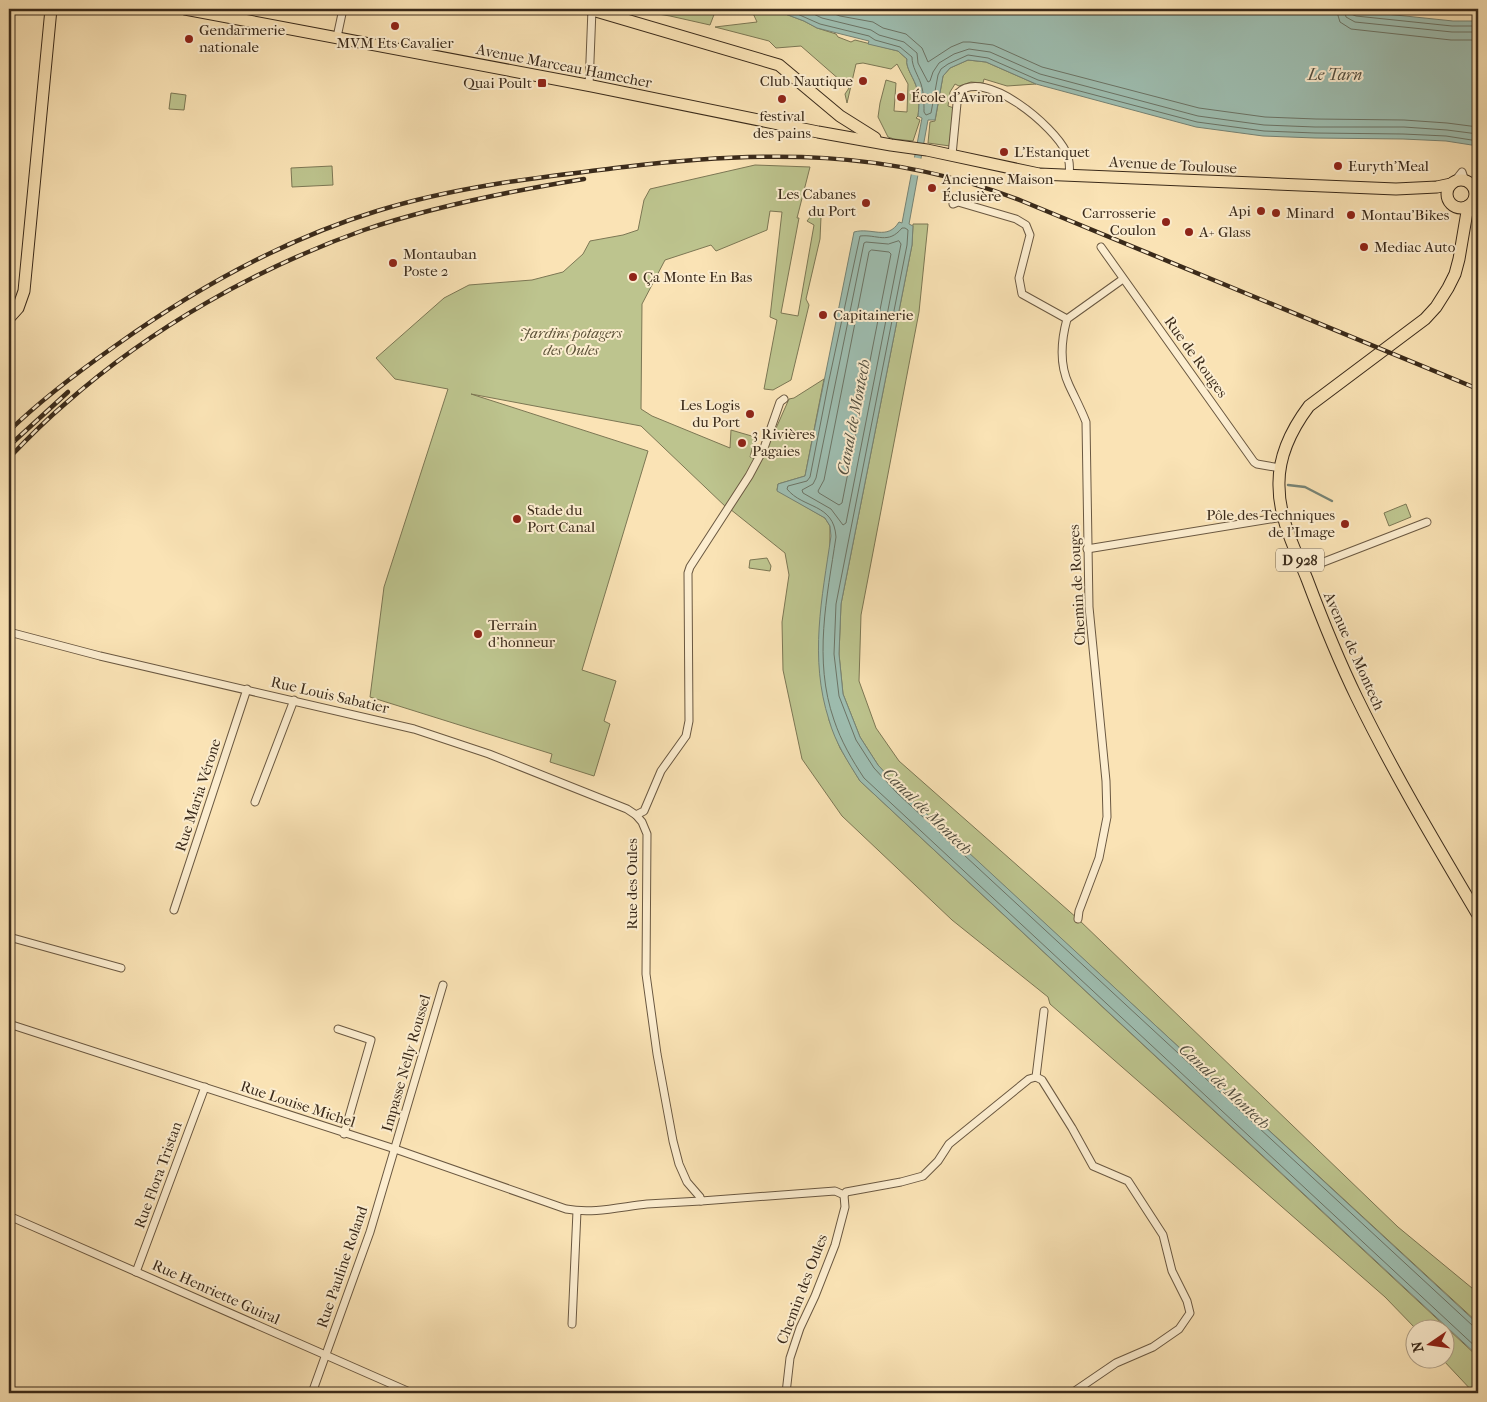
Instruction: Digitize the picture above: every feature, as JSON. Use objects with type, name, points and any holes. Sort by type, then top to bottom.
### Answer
[{"type":"main road","points":[[9,318],[18,308],[24,291],[51,9]]},
{"type":"main road","name":"Avenue Marceau Hamecher","points":[[185,9],[891,145]]},
{"type":"main road","points":[[590,9],[779,65],[863,132],[891,145]]},
{"type":"main road","points":[[818,132],[832,131],[838,121],[835,111]]},
{"type":"main road","name":"Avenue de Toulouse","points":[[891,145],[912,147],[1039,174],[1396,190],[1437,188],[1464,184]]},
{"type":"main road","points":[[1464,184],[1475,194],[1474,200],[1461,208],[1451,203],[1447,191],[1464,184]]},
{"type":"main road","name":"Avenue de Toulouse","points":[[1396,190],[1437,196],[1451,203]]},
{"type":"main road","name":"Avenue de Montech","points":[[1474,200],[1454,274],[1436,307],[1419,324],[1309,406],[1295,426],[1285,449],[1280,468],[1280,502],[1283,517],[1303,570],[1328,633],[1357,697],[1403,786],[1478,915]]},
{"type":"main road","name":"Avenue de Montech","points":[[1451,203],[1459,220],[1462,242]]},
{"type":"street","points":[[338,37],[343,9]]},
{"type":"street","points":[[589,86],[590,9]]},
{"type":"street","points":[[952,155],[958,93],[964,88],[977,86],[1004,94],[1033,114],[1059,140],[1070,163],[1069,175]]},
{"type":"street","points":[[952,204],[958,202],[1016,219],[1026,225],[1030,235],[1019,278],[1022,294],[1067,319],[1123,279]]},
{"type":"street","name":"Rue de Rouges","points":[[1101,247],[1254,462],[1280,468]]},
{"type":"street","name":"Chemin de Rouges","points":[[1067,319],[1062,341],[1063,365],[1068,384],[1086,422],[1089,607],[1106,781],[1106,817],[1099,858],[1078,920]]},
{"type":"street","points":[[636,815],[644,811],[661,772],[686,736],[689,721],[688,573],[690,566],[749,476],[764,448],[780,402],[784,399]]},
{"type":"street","points":[[1087,549],[1283,517]]},
{"type":"street","points":[[1303,570],[1427,522]]},
{"type":"street","name":"Rue Louis Sabatier","points":[[9,632],[100,656],[414,729],[489,754],[626,809],[636,815]]},
{"type":"street","name":"Rue Maria Vérone","points":[[174,910],[247,689]]},
{"type":"street","points":[[255,802],[294,700]]},
{"type":"street","name":"Rue des Oules","points":[[636,815],[642,822],[647,834],[646,974],[657,1054],[679,1164],[687,1182],[700,1197],[701,1201]]},
{"type":"street","points":[[9,938],[121,968]]},
{"type":"street","name":"Impasse Nelly Roussel","points":[[395,1149],[443,985]]},
{"type":"street","points":[[1036,1077],[1044,1011]]},
{"type":"street","name":"Rue Louise Michel","points":[[9,1024],[395,1149],[577,1211],[701,1201]]},
{"type":"street","points":[[338,1029],[371,1040],[344,1134]]},
{"type":"street","points":[[701,1201],[834,1191],[844,1195],[846,1192],[864,1187],[901,1182],[923,1176],[938,1161],[949,1144],[1029,1079],[1036,1077],[1042,1080],[1093,1166],[1128,1181],[1163,1236],[1172,1271],[1187,1301],[1190,1313],[1178,1329],[1153,1347],[1116,1364],[1072,1393]]},
{"type":"street","name":"Rue Flora Tristan","points":[[136,1272],[205,1088]]},
{"type":"street","name":"Rue Pauline Roland","points":[[312,1393],[370,1232],[395,1149]]},
{"type":"street","name":"Chemin des Oules","points":[[786,1393],[790,1358],[800,1328],[816,1296],[835,1245],[845,1207],[844,1195]]},
{"type":"street","points":[[572,1324],[577,1211]]},
{"type":"street","name":"Rue Henriette Guiral","points":[[9,1216],[412,1393]]},
{"type":"green space","points":[[628,9],[704,9],[715,12],[710,25]]},
{"type":"green space","points":[[751,9],[772,9],[836,34],[838,37],[851,42],[855,40],[898,51],[907,59],[907,66],[919,96],[918,116],[916,118],[920,120],[913,141],[888,137],[878,117],[886,80],[896,83],[894,111],[907,112],[908,84],[897,64],[891,69],[863,63],[856,64],[847,103],[845,94],[849,88],[801,46],[776,48],[769,41],[715,27],[757,22]]},
{"type":"green space","points":[[968,60],[986,62],[1036,84],[1007,86],[984,79],[983,83],[971,82],[959,86],[955,84],[950,92],[948,106],[954,108],[950,146],[928,143],[930,122],[935,121],[943,76],[950,68]]},
{"type":"green space","points":[[171,93],[186,95],[184,110],[169,109]]},
{"type":"green space","name":"Jardins potagers des Oules","points":[[755,165],[810,167],[797,218],[799,218],[781,313],[798,316],[814,225],[807,221],[815,214],[821,217],[820,239],[806,299],[809,305],[791,380],[773,390],[764,389],[777,320],[770,317],[782,212],[770,211],[767,230],[716,251],[711,245],[665,260],[642,304],[641,409],[652,416],[730,448],[731,430],[755,437],[750,457],[758,460],[727,508],[641,426],[471,394],[648,451],[582,670],[616,681],[604,721],[610,724],[594,776],[550,762],[552,754],[370,697],[384,587],[448,389],[395,379],[376,358],[444,298],[469,285],[532,280],[563,272],[583,254],[590,241],[623,235],[638,230],[644,200],[650,189]]},
{"type":"green space","points":[[332,166],[333,185],[292,187],[291,168]]},
{"type":"green space","points":[[913,224],[928,224],[919,312],[861,615],[859,681],[876,728],[899,761],[1078,919],[1398,1227],[1478,1293],[1478,1323],[900,790],[878,765],[860,737],[843,694],[839,654],[841,604],[912,245]]},
{"type":"green space","points":[[824,379],[805,476],[778,484],[777,490],[825,518],[830,526],[829,720],[840,748],[860,781],[1438,1320],[1407,1320],[1385,1297],[1050,1004],[1048,997],[952,920],[842,816],[802,759],[783,670],[782,622],[789,575],[785,553],[730,509],[765,453],[789,399],[794,398]]},
{"type":"green space","points":[[1406,504],[1411,517],[1389,526],[1384,513]]},
{"type":"green space","points":[[767,558],[771,566],[770,571],[749,568],[750,560]]},
{"type":"green space","points":[[1454,1335],[1478,1357],[1478,1393],[1474,1393],[1452,1370],[1454,1370]]},
{"type":"water","points":[[772,9],[1338,9],[1453,21],[1478,21],[1478,146],[1446,141],[1403,139],[1263,136],[1196,127],[1036,84],[986,62],[968,60],[950,68],[943,76],[935,120],[928,120],[909,224],[913,226],[912,245],[841,604],[839,654],[843,694],[860,737],[878,765],[900,789],[1478,1324],[1478,1356],[1454,1334],[1454,1320],[1439,1320],[860,781],[842,752],[829,720],[823,697],[818,651],[821,605],[831,536],[830,526],[825,518],[777,491],[778,484],[805,476],[854,232],[884,232],[894,228],[899,222],[902,223],[922,118],[918,116],[918,92],[907,66],[907,59],[898,51],[868,44],[869,41],[817,28]]},
{"type":"pier","points":[[912,157],[923,159],[920,176],[909,174]]},
{"type":"waterway","points":[[1288,485],[1305,487],[1332,501]]},
{"type":"railway","points":[[9,431],[74,376],[145,325],[240,268],[307,236],[407,202],[499,183],[676,161],[726,158],[826,158],[875,163],[924,171],[973,184],[1022,201],[1478,389]]},
{"type":"railway","points":[[9,458],[59,409],[133,350],[169,325],[207,303],[284,263],[324,245],[391,221],[501,194],[584,179]]},
{"type":"railway","points":[[9,446],[68,392]]},
{"type":"place","name":"MVM Ets Cavalier","points":[[395,26]]},
{"type":"place","name":"Gendarmerie nationale","points":[[189,39]]},
{"type":"place","name":"Club Nautique","points":[[863,81]]},
{"type":"place","name":"Quai Poult","points":[[542,83]]},
{"type":"place","name":"École d'Aviron","points":[[901,97]]},
{"type":"place","name":"festival des pains","points":[[782,99]]},
{"type":"place","name":"L'Estanquet","points":[[1004,152]]},
{"type":"place","name":"Euryth'Meal","points":[[1338,166]]},
{"type":"place","name":"Ancienne Maison Éclusière","points":[[932,188]]},
{"type":"place","name":"Les Cabanes du Port","points":[[866,203]]},
{"type":"place","name":"Api","points":[[1261,211]]},
{"type":"place","name":"Minard","points":[[1276,213]]},
{"type":"place","name":"Montau'Bikes","points":[[1351,215]]},
{"type":"place","name":"Carrosserie Coulon","points":[[1166,222]]},
{"type":"place","name":"A+ Glass","points":[[1189,232]]},
{"type":"place","name":"Mediac Auto","points":[[1364,247]]},
{"type":"place","name":"Montauban Poste 2","points":[[393,263]]},
{"type":"place","name":"Ça Monte En Bas","points":[[633,277]]},
{"type":"place","name":"Capitainerie","points":[[823,315]]},
{"type":"place","name":"Les Logis du Port","points":[[750,414]]},
{"type":"place","name":"3 Rivières Pagaies","points":[[742,443]]},
{"type":"place","name":"Stade du Port Canal","points":[[517,519]]},
{"type":"place","name":"Pôle des Techniques de l'Image","points":[[1345,524]]},
{"type":"place","name":"Terrain d'honneur","points":[[478,634]]},
{"type":"water label","name":"Le Tarn","points":[[1335,74]]},
{"type":"water label","name":"Canal de Montech","points":[[853,417]]},
{"type":"water label","name":"Canal de Montech","points":[[928,811]]},
{"type":"water label","name":"Canal de Montech","points":[[1225,1086]]}]
